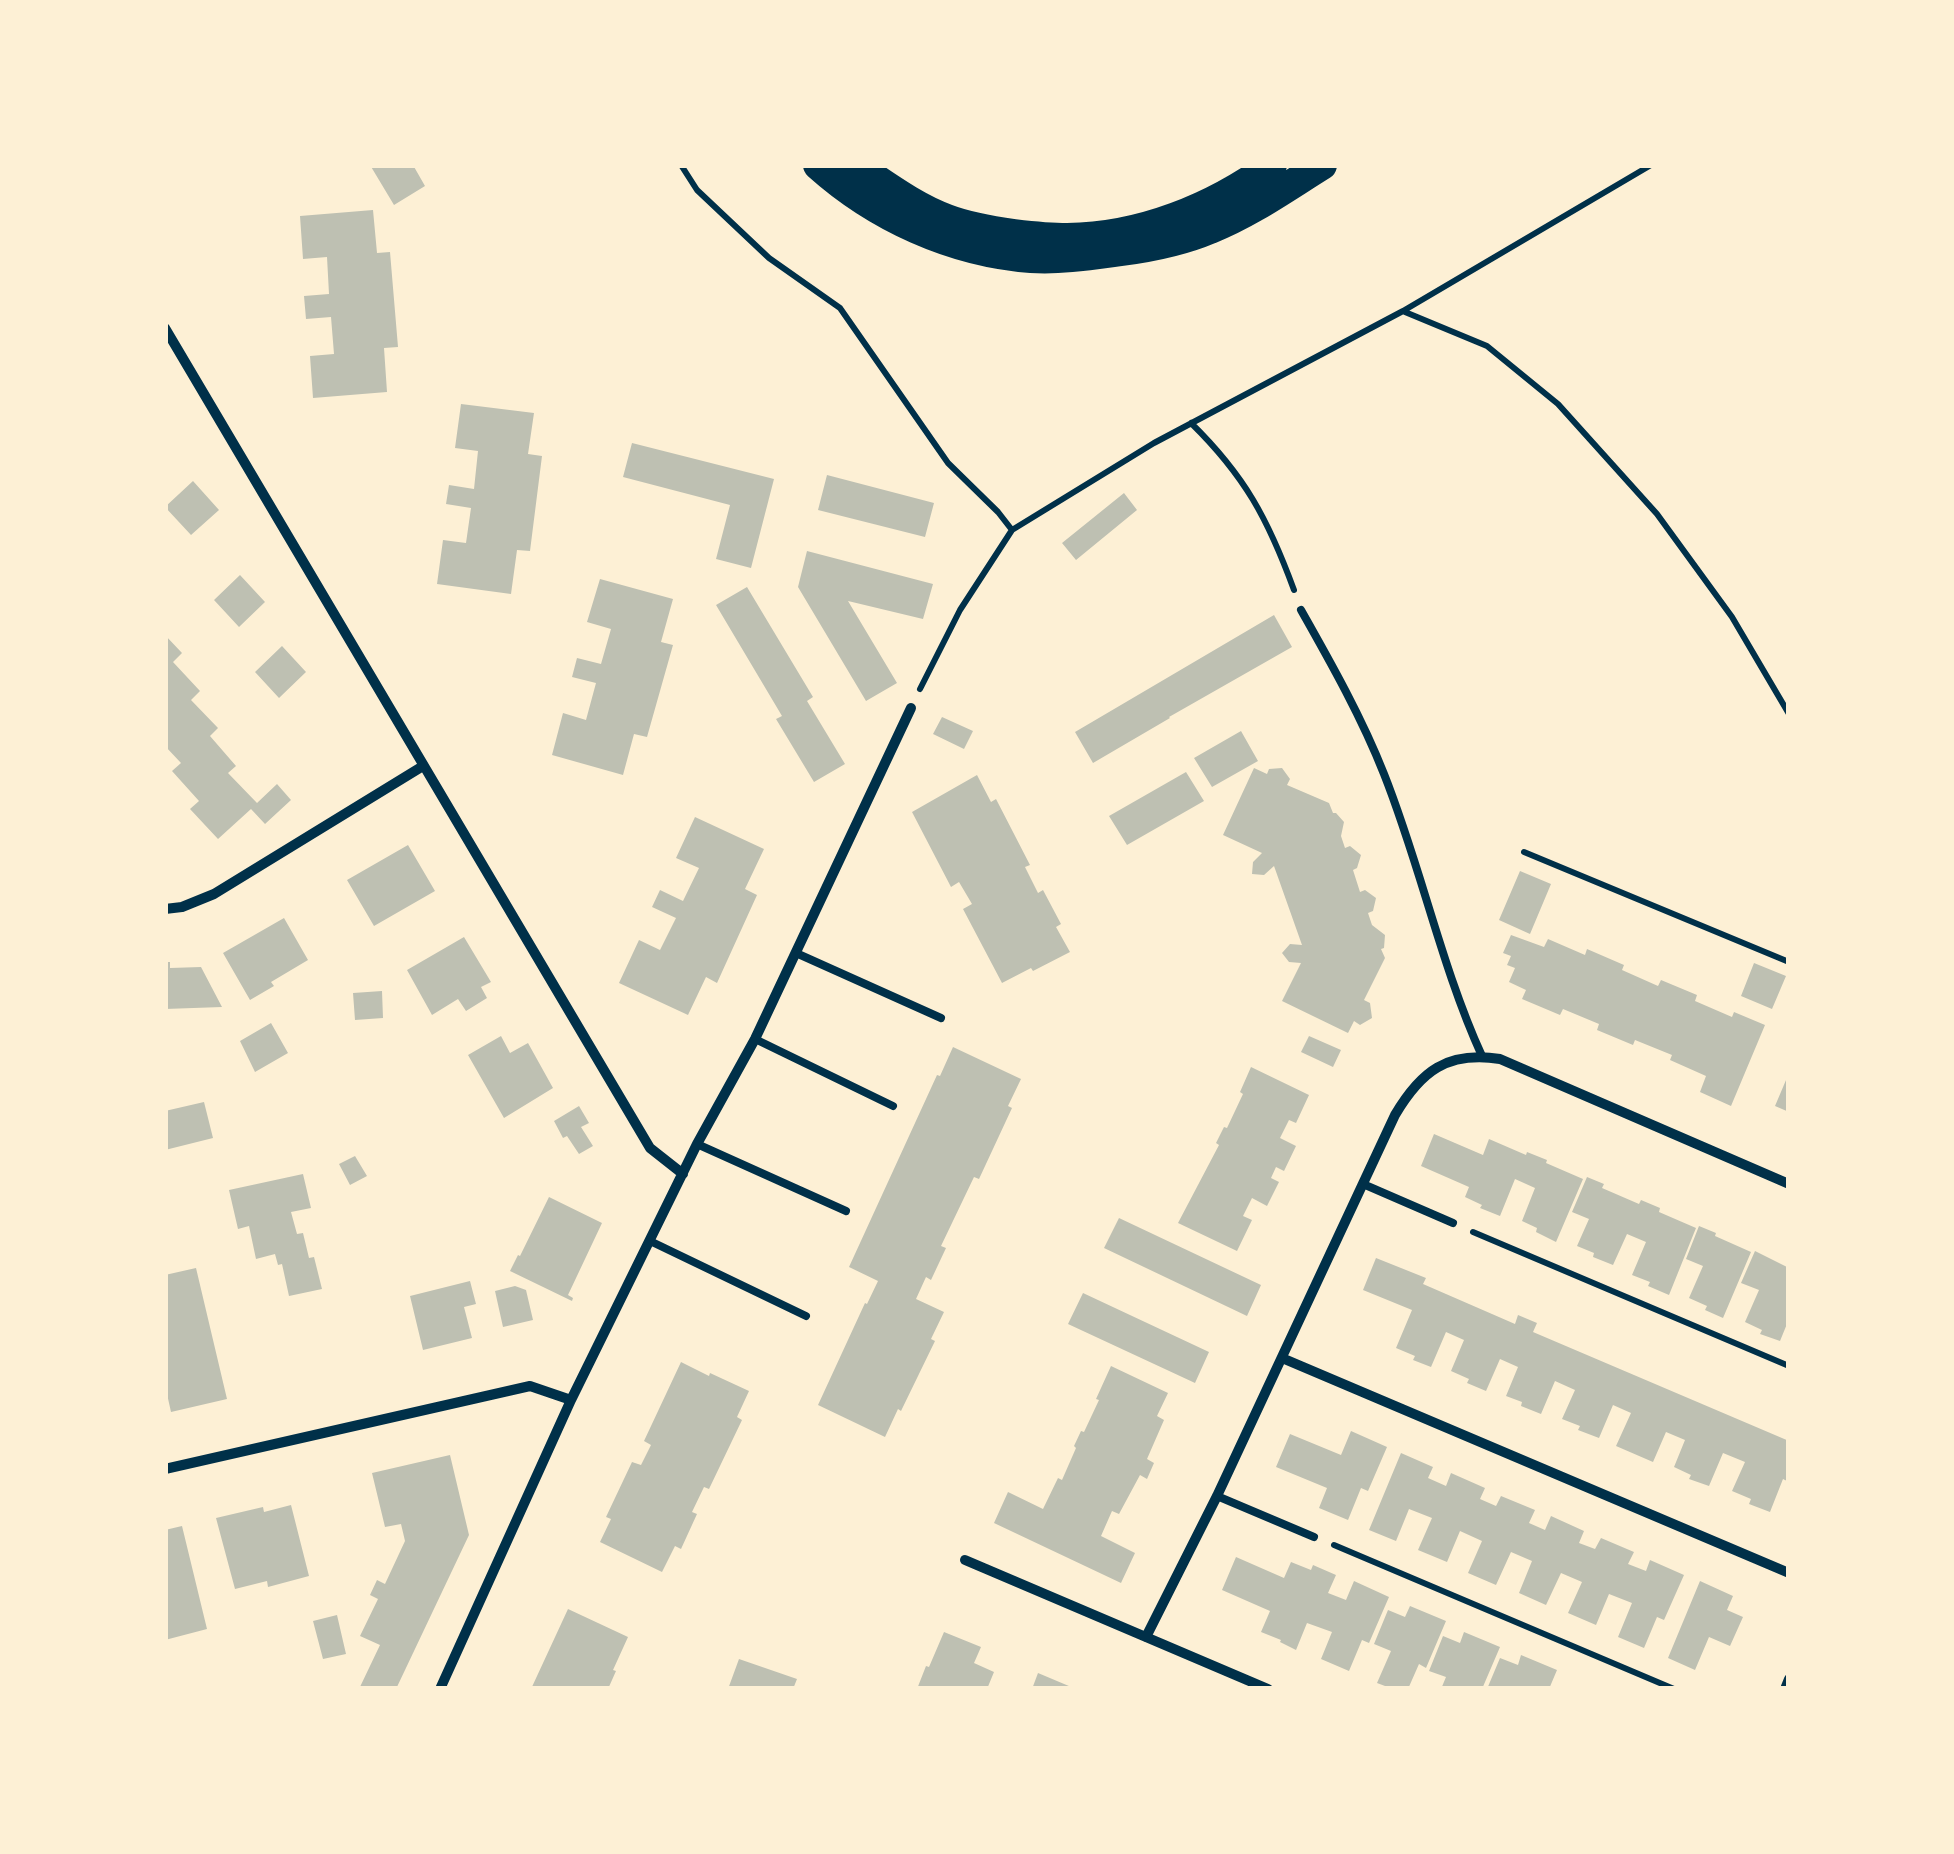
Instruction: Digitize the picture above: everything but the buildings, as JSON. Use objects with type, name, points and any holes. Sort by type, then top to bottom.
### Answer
[{"type":"highway","points":[[818,165],[870,204],[908,226],[952,242],[1032,258],[1104,254],[1166,244],[1249,212],[1322,165]]},
{"type":"highway","points":[[855,165],[946,219],[994,231],[1068,238],[1139,229],[1177,216],[1248,183],[1272,165]]},
{"type":"street","points":[[165,328],[650,1148],[683,1174]]},
{"type":"street","points":[[440,1689],[571,1400],[697,1144],[755,1039],[911,708]]},
{"type":"street","points":[[165,909],[214,894],[423,766]]},
{"type":"street","points":[[1146,1637],[1395,1115],[1410,1089],[1432,1070],[1464,1057],[1500,1059],[1789,1184]]},
{"type":"street","points":[[1282,1358],[1789,1573]]},
{"type":"street","points":[[165,1469],[530,1386],[571,1400]]},
{"type":"street","points":[[965,1560],[1268,1689]]},
{"type":"street","points":[[1784,1689],[1789,1679]]},
{"type":"lane","points":[[1301,610],[1384,772],[1465,1018],[1482,1056]]},
{"type":"lane","points":[[796,953],[941,1018]]},
{"type":"lane","points":[[755,1039],[893,1106]]},
{"type":"lane","points":[[697,1144],[846,1211]]},
{"type":"lane","points":[[1362,1184],[1452,1223]]},
{"type":"lane","points":[[650,1242],[806,1316]]},
{"type":"lane","points":[[1216,1496],[1314,1537]]},
{"type":"path","points":[[681,165],[697,190],[768,258],[840,308],[948,463],[1012,530]]},
{"type":"path","points":[[911,708],[960,610],[1012,530],[1191,423],[1403,311],[1650,165]]},
{"type":"path","points":[[1403,311],[1487,346],[1558,404],[1657,514],[1732,617],[1789,714]]},
{"type":"path","points":[[1191,423],[1244,482],[1276,540],[1301,610]]},
{"type":"path","points":[[1524,852],[1789,962]]},
{"type":"path","points":[[1452,1223],[1789,1366]]},
{"type":"path","points":[[1314,1537],[1674,1689]]}]
